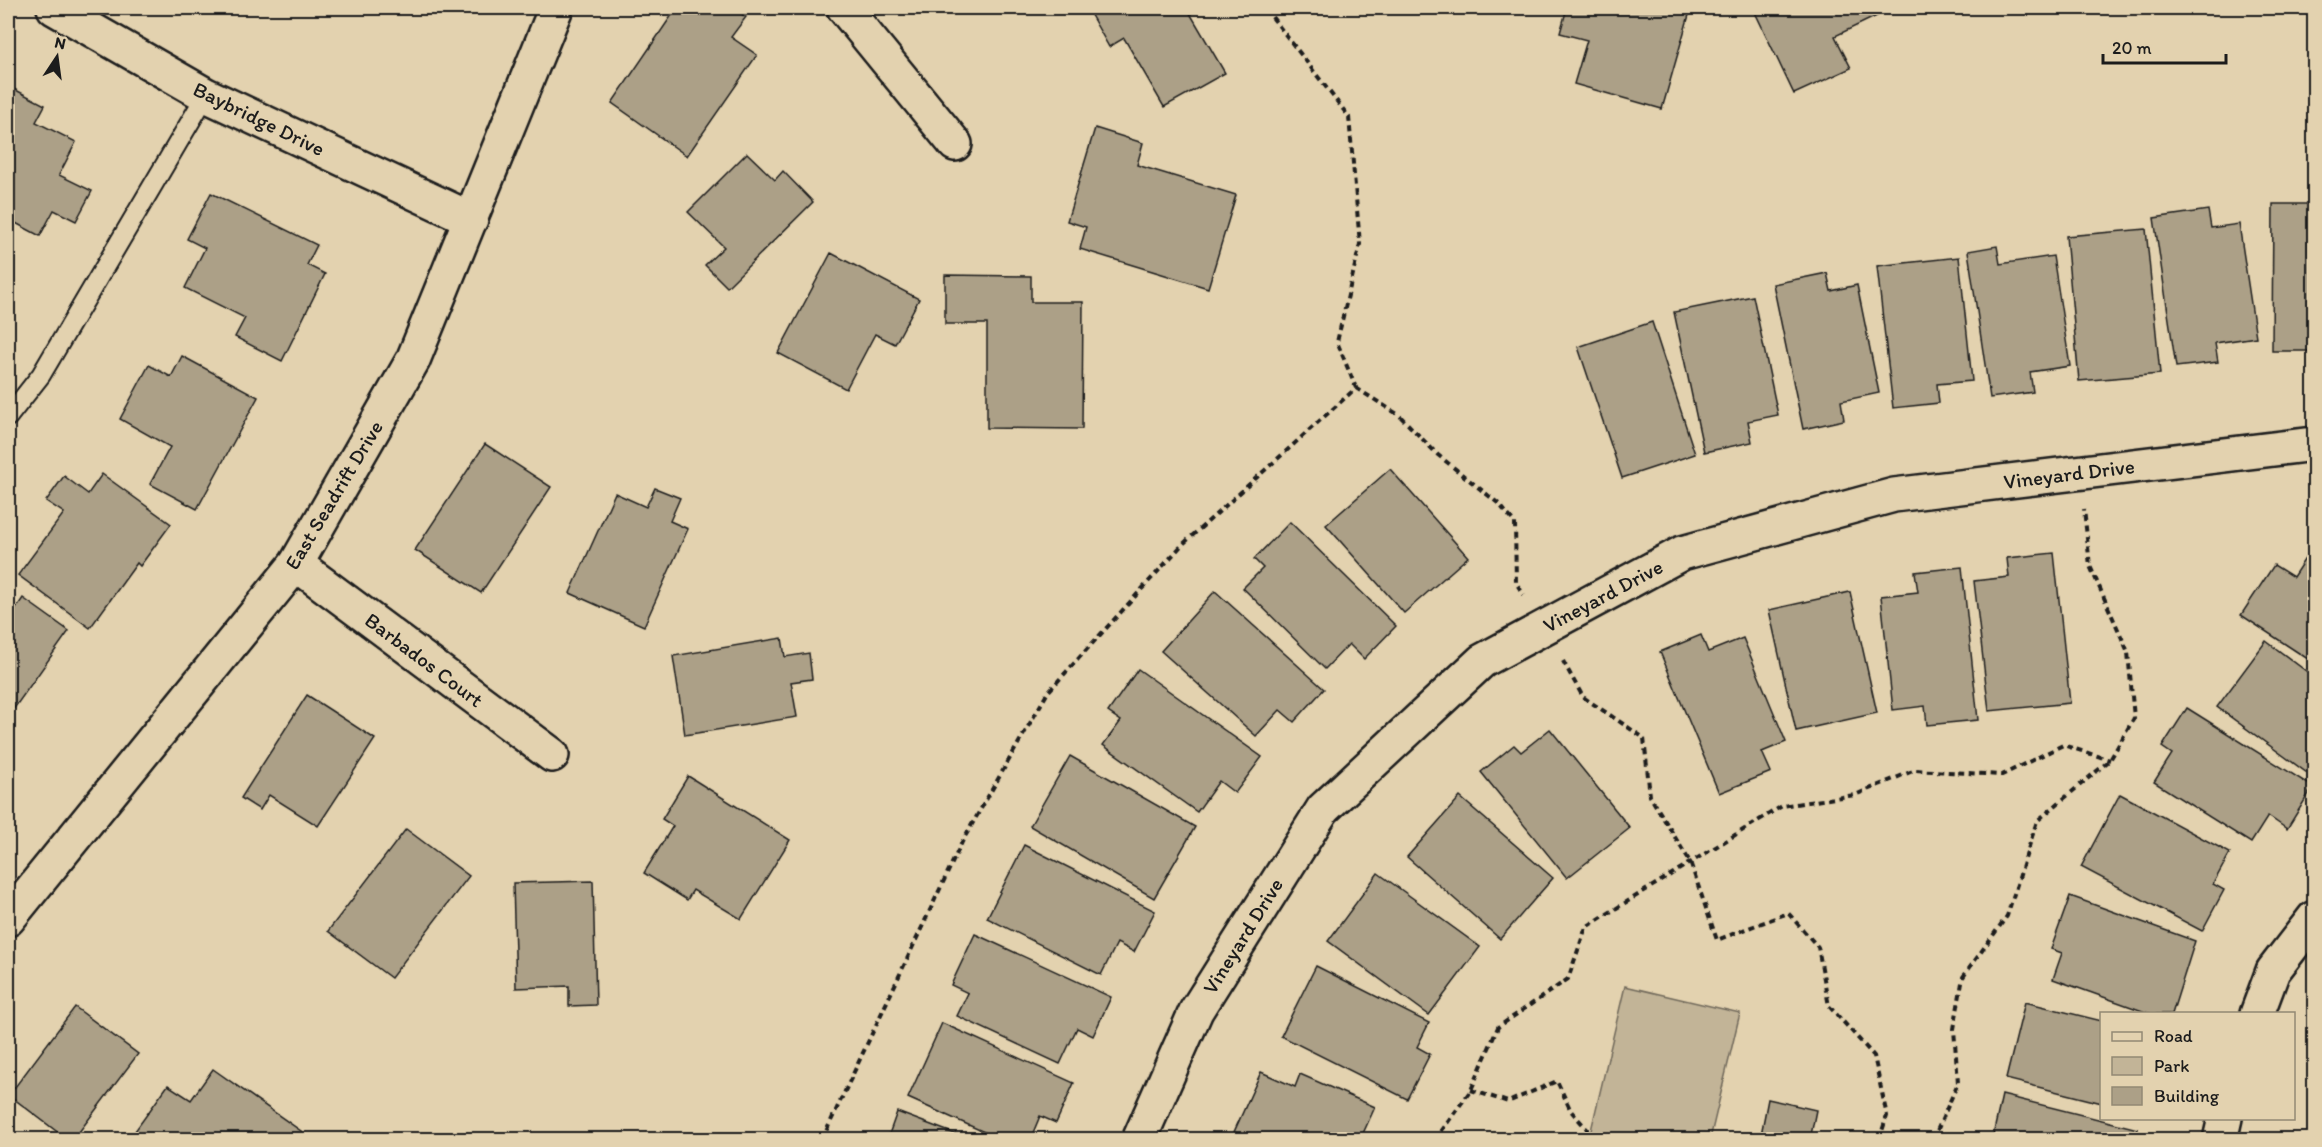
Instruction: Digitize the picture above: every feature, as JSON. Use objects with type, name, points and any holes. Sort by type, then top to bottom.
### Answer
[{"type":"street","name":"Baybridge Drive","points":[[54,8],[206,95],[471,219]]},
{"type":"street","name":"East Seadrift Drive","points":[[8,919],[296,564],[413,360],[556,8]]},
{"type":"street","points":[[844,8],[955,144]]},
{"type":"street","name":"Vineyard Drive","points":[[1139,1140],[1196,1011],[1323,809],[1482,661],[1683,553],[1894,495],[2314,444]]},
{"type":"street","name":"Barbados Court","points":[[296,564],[552,755]]},
{"type":"street","points":[[2258,1012],[2273,971],[2314,918]]},
{"type":"street","points":[[2220,1140],[2225,1120]]},
{"type":"lane","points":[[8,417],[41,375],[206,95]]},
{"type":"path","points":[[1265,8],[1349,117],[1360,243],[1337,342],[1356,388],[1399,415],[1438,454],[1499,504],[1515,523],[1516,582],[1583,698],[1644,738],[1650,796],[1690,862],[1717,940],[1788,913],[1818,947],[1829,1006],[1874,1056],[1887,1116],[1879,1140]]},
{"type":"path","points":[[822,1140],[963,840],[1048,692],[1182,545],[1356,388]]},
{"type":"path","points":[[1933,1140],[1958,1083],[1954,1029],[1963,977],[2007,916],[2037,821],[2110,760],[2134,718],[2128,652],[2090,566],[2080,472]]},
{"type":"path","points":[[1435,1140],[1471,1090],[1498,1027],[1568,979],[1586,927],[1782,806],[1855,795],[1915,770],[2002,775],[2063,745],[2110,760]]},
{"type":"path","points":[[1471,1090],[1508,1102],[1557,1081],[1571,1111],[1587,1129],[1586,1140]]},
{"type":"green space","points":[[1625,986],[1740,1013],[1710,1139],[1589,1139]]},
{"type":"building","points":[[667,8],[732,8],[746,17],[731,37],[757,55],[687,156],[612,103],[674,12]]},
{"type":"building","points":[[1087,8],[1187,8],[1225,73],[1164,107],[1124,38],[1109,47]]},
{"type":"building","points":[[1567,8],[1691,8],[1662,109],[1574,84],[1587,40],[1560,33]]},
{"type":"building","points":[[1753,8],[1886,8],[1887,11],[1835,36],[1851,68],[1794,94]]},
{"type":"building","points":[[8,86],[45,105],[36,122],[76,142],[59,175],[92,191],[76,221],[54,210],[40,236],[8,219]]},
{"type":"building","points":[[1095,128],[1143,143],[1137,165],[1236,195],[1208,288],[1080,249],[1086,227],[1067,221]]},
{"type":"building","points":[[747,153],[775,180],[783,171],[813,202],[727,287],[705,265],[724,247],[688,212]]},
{"type":"building","points":[[211,193],[317,245],[307,265],[325,274],[282,361],[235,337],[245,318],[185,288],[205,248],[187,239]]},
{"type":"building","points":[[2273,204],[2314,204],[2314,351],[2272,351]]},
{"type":"building","points":[[2208,210],[2211,228],[2239,224],[2256,337],[2215,343],[2218,362],[2176,367],[2154,218]]},
{"type":"building","points":[[2146,229],[2160,374],[2079,381],[2066,236]]},
{"type":"building","points":[[1997,246],[2000,264],[2053,256],[2070,366],[2030,372],[2033,392],[1990,398],[1968,251]]},
{"type":"building","points":[[831,253],[919,299],[895,344],[875,334],[846,389],[778,353]]},
{"type":"building","points":[[1959,257],[1972,381],[1937,384],[1939,403],[1893,408],[1877,266]]},
{"type":"building","points":[[1827,273],[1831,291],[1857,285],[1879,393],[1841,401],[1844,420],[1803,429],[1773,284]]},
{"type":"building","points":[[945,275],[1031,276],[1031,302],[1083,302],[1082,429],[987,428],[987,324],[945,324]]},
{"type":"building","points":[[1753,296],[1778,415],[1748,421],[1752,442],[1704,452],[1674,312]]},
{"type":"building","points":[[1652,322],[1695,454],[1622,478],[1578,347]]},
{"type":"building","points":[[182,356],[258,397],[197,509],[150,484],[170,447],[120,419],[149,365],[171,377]]},
{"type":"building","points":[[485,444],[551,487],[481,593],[415,550]]},
{"type":"building","points":[[1390,469],[1468,557],[1404,613],[1326,525]]},
{"type":"building","points":[[102,474],[171,524],[140,566],[137,563],[90,628],[18,575],[64,513],[46,501],[64,476],[88,494]]},
{"type":"building","points":[[655,488],[680,498],[670,521],[688,529],[644,626],[570,593],[615,493],[646,507]]},
{"type":"building","points":[[1290,522],[1396,626],[1364,659],[1349,644],[1325,669],[1243,588],[1263,568],[1254,559]]},
{"type":"building","points":[[2054,553],[2070,703],[1989,711],[1974,581],[2009,577],[2007,558]]},
{"type":"building","points":[[2306,557],[2314,562],[2314,663],[2241,615],[2274,565],[2293,577]]},
{"type":"building","points":[[1962,567],[1978,720],[1927,725],[1925,706],[1893,710],[1881,596],[1918,592],[1915,572]]},
{"type":"building","points":[[1215,591],[1324,689],[1294,722],[1280,710],[1256,736],[1161,651]]},
{"type":"building","points":[[1850,592],[1877,713],[1796,731],[1769,610]]},
{"type":"building","points":[[23,598],[69,631],[8,717],[8,605],[15,610]]},
{"type":"building","points":[[1701,635],[1708,652],[1743,638],[1786,742],[1762,752],[1771,772],[1719,793],[1660,652]]},
{"type":"building","points":[[782,638],[785,657],[809,653],[812,679],[791,682],[797,717],[685,735],[673,656]]},
{"type":"building","points":[[2266,641],[2314,677],[2314,778],[2217,707]]},
{"type":"building","points":[[1138,669],[1262,757],[1235,793],[1219,781],[1197,812],[1103,745],[1121,721],[1108,712]]},
{"type":"building","points":[[307,695],[375,739],[318,826],[269,795],[260,810],[241,798]]},
{"type":"building","points":[[2187,708],[2313,787],[2287,829],[2268,816],[2251,843],[2154,782],[2172,754],[2162,747]]},
{"type":"building","points":[[1550,729],[1630,828],[1567,878],[1481,772],[1514,745],[1521,752]]},
{"type":"building","points":[[1070,756],[1195,827],[1154,898],[1030,826]]},
{"type":"building","points":[[688,776],[790,840],[741,919],[693,890],[687,900],[644,873],[673,826],[662,819]]},
{"type":"building","points":[[2120,794],[2230,853],[2213,884],[2224,890],[2202,931],[2081,867]]},
{"type":"building","points":[[1460,797],[1553,878],[1500,939],[1407,857]]},
{"type":"building","points":[[406,829],[469,876],[391,978],[328,931]]},
{"type":"building","points":[[1024,845],[1155,911],[1134,952],[1117,943],[1101,975],[987,918]]},
{"type":"building","points":[[1378,873],[1480,947],[1429,1015],[1328,941]]},
{"type":"building","points":[[593,881],[596,1005],[569,1006],[569,986],[516,988],[513,883]]},
{"type":"building","points":[[2070,896],[2195,941],[2173,1012],[2145,1012],[2053,979],[2062,953],[2051,949]]},
{"type":"building","points":[[975,934],[1111,997],[1093,1036],[1077,1028],[1060,1064],[957,1016],[968,993],[951,985]]},
{"type":"building","points":[[1316,966],[1429,1023],[1417,1047],[1430,1054],[1407,1099],[1281,1036]]},
{"type":"building","points":[[2025,1002],[2100,1021],[2100,1102],[2006,1079]]},
{"type":"building","points":[[75,1007],[138,1054],[73,1140],[68,1140],[9,1095]]},
{"type":"building","points":[[942,1023],[1074,1083],[1056,1123],[1040,1116],[1030,1140],[1002,1140],[908,1098]]},
{"type":"building","points":[[213,1069],[308,1136],[306,1140],[146,1140],[135,1131],[168,1085],[191,1100]]},
{"type":"building","points":[[1261,1072],[1295,1087],[1300,1074],[1375,1107],[1360,1140],[1251,1140],[1234,1132]]},
{"type":"building","points":[[2002,1095],[2138,1129],[2135,1140],[1992,1140]]},
{"type":"building","points":[[1768,1099],[1816,1110],[1810,1140],[1760,1140]]},
{"type":"building","points":[[897,1112],[971,1140],[887,1140]]}]
